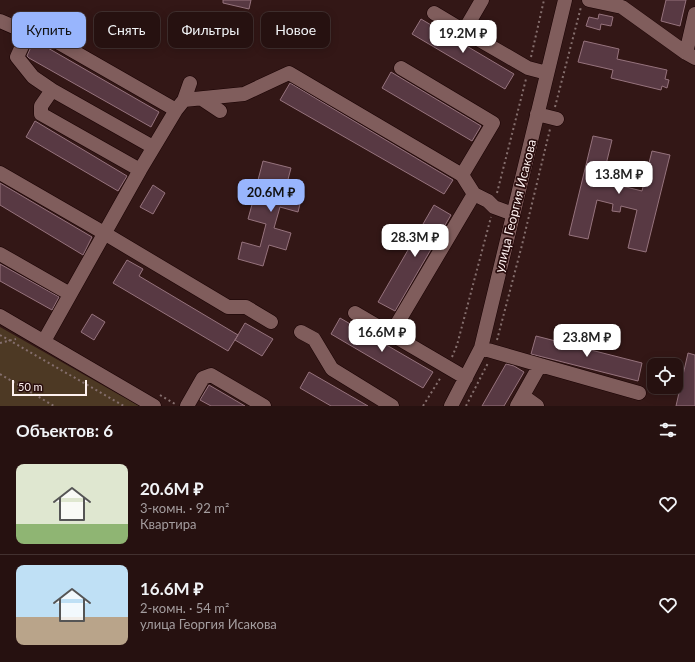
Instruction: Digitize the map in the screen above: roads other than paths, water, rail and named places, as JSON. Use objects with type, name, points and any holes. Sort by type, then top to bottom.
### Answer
[{"type":"street","points":[[464,31],[482,0]]},
{"type":"street","name":"улица Георгия Исакова","points":[[451,406],[466,378],[487,350],[513,214],[565,0]]},
{"type":"street","points":[[589,0],[623,4],[690,55]]},
{"type":"street","points":[[434,13],[528,68],[547,73]]},
{"type":"street","points":[[690,55],[695,14]]},
{"type":"street","points":[[0,21],[12,26]]},
{"type":"street","points":[[20,48],[16,57],[33,77],[52,90],[153,148]]},
{"type":"street","points":[[71,48],[180,105],[202,99],[244,94],[289,73],[462,175],[474,194],[488,201],[494,207],[513,214]]},
{"type":"street","points":[[401,68],[493,123],[462,175]]},
{"type":"street","points":[[44,341],[140,170],[180,105],[190,83]]},
{"type":"street","points":[[52,90],[41,106],[41,114],[140,170]]},
{"type":"street","points":[[202,99],[220,111]]},
{"type":"street","points":[[537,114],[555,118]]},
{"type":"street","points":[[0,173],[228,307],[246,307],[271,322]]},
{"type":"street","points":[[392,334],[474,194]]},
{"type":"street","points":[[0,254],[70,294]]},
{"type":"street","points":[[355,313],[466,378]]},
{"type":"street","points":[[0,316],[154,406]]},
{"type":"street","points":[[301,332],[314,340],[332,369],[392,406]]},
{"type":"street","points":[[487,350],[639,393]]},
{"type":"street","points":[[537,406],[520,401],[540,365]]},
{"type":"street","points":[[187,406],[203,378],[211,375],[264,406]]}]
